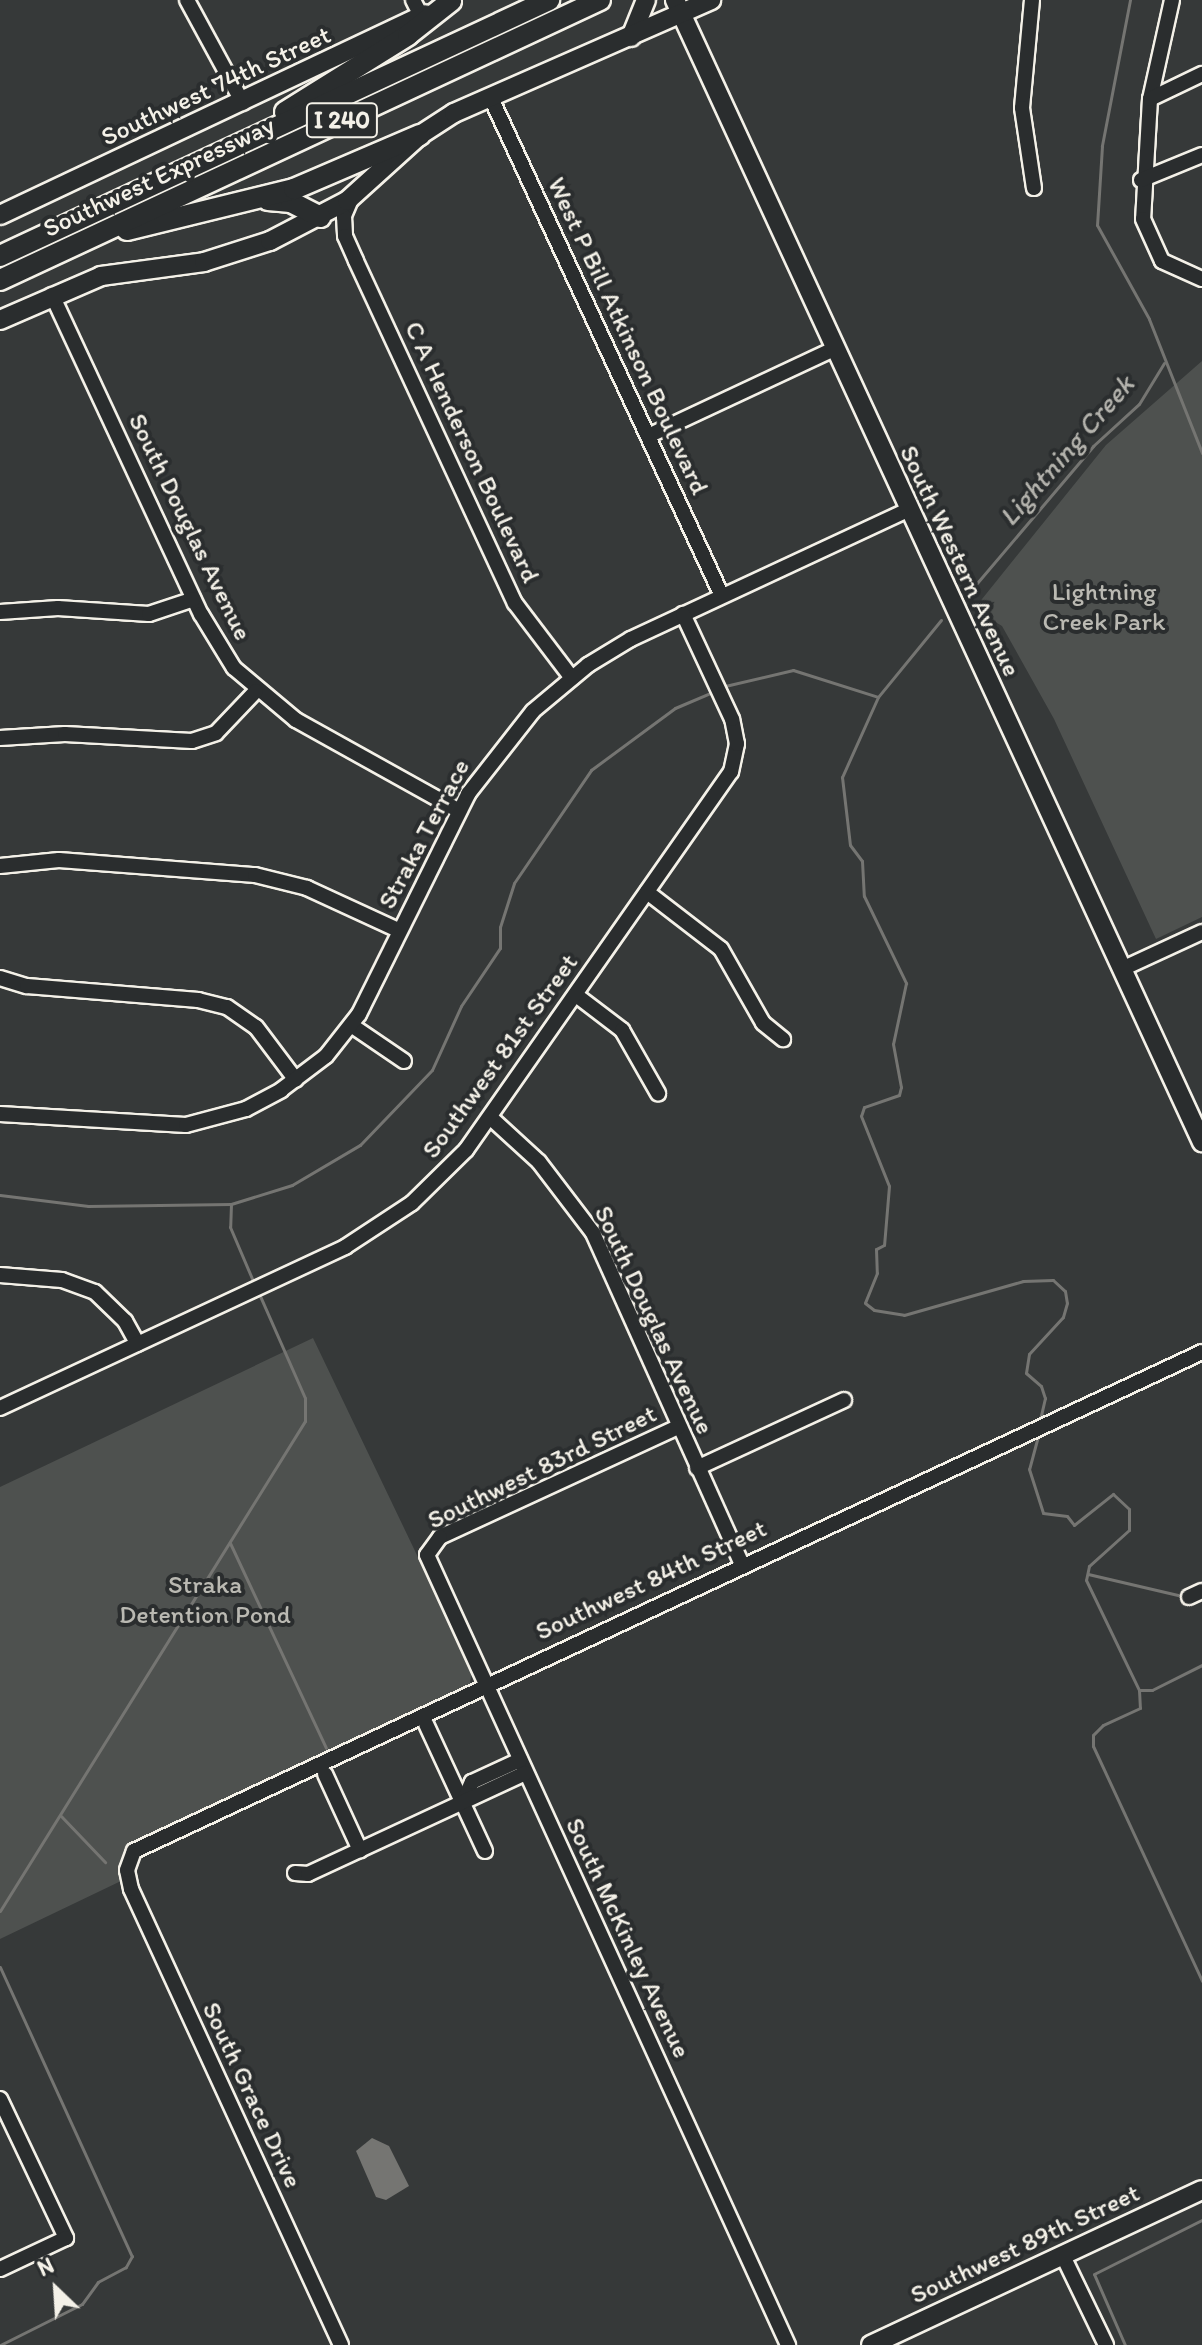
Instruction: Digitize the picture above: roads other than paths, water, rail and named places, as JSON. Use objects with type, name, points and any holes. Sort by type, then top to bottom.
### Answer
[{"type":"highway","points":[[241,143],[408,35],[452,0]]},
{"type":"highway","name":"Southwest Expressway","points":[[0,256],[549,0]]},
{"type":"highway","name":"Southwest Expressway","points":[[0,280],[600,0]]},
{"type":"highway","points":[[84,240],[260,199],[320,180],[420,135]]},
{"type":"highway","points":[[260,199],[291,202],[320,217]]},
{"type":"main road","name":"Southwest 74th Street","points":[[0,215],[243,103],[417,8],[452,0]]},
{"type":"main road","points":[[631,37],[646,0]]},
{"type":"main road","points":[[0,320],[52,295],[118,272],[238,254],[320,217],[352,197],[420,135],[490,96],[631,37],[679,7],[711,0]]},
{"type":"main road","name":"South Western Avenue","points":[[679,7],[908,510],[1202,1142]]},
{"type":"main road","name":"Southwest 89th Street","points":[[871,2345],[1202,2190]]},
{"type":"street","points":[[187,0],[243,103]]},
{"type":"street","points":[[1032,0],[1022,108],[1034,188]]},
{"type":"street","points":[[1173,1],[1150,99],[1141,180],[1143,219],[1154,250],[1162,261],[1202,279]]},
{"type":"street","points":[[1150,99],[1202,74]]},
{"type":"street","name":"West P Bill Atkinson Boulevard","points":[[490,96],[722,596]]},
{"type":"street","points":[[1141,180],[1202,155]]},
{"type":"street","points":[[345,236],[344,216],[352,197]]},
{"type":"street","name":"C A Henderson Boulevard","points":[[320,217],[345,236],[515,603],[572,678]]},
{"type":"street","name":"South Douglas Avenue","points":[[52,295],[194,599],[224,654],[256,691],[296,720],[458,810]]},
{"type":"street","points":[[648,436],[834,349]]},
{"type":"street","name":"Straka Terrace","points":[[0,1114],[186,1125],[246,1109],[296,1080],[351,1025],[458,810],[512,733],[572,678],[631,639],[908,510]]},
{"type":"street","points":[[0,612],[58,608],[149,614],[194,599]]},
{"type":"street","name":"Southwest 81st Street","points":[[0,1408],[379,1227],[434,1184],[491,1118],[725,782],[736,755],[732,719],[683,614]]},
{"type":"street","points":[[0,738],[65,734],[192,741],[216,733],[256,691]]},
{"type":"street","points":[[0,866],[59,860],[255,875],[307,888],[400,931]]},
{"type":"street","points":[[647,892],[721,949],[763,1023],[783,1039]]},
{"type":"street","points":[[1122,969],[1202,932]]},
{"type":"street","points":[[0,978],[27,986],[227,1007],[256,1027],[296,1080]]},
{"type":"street","points":[[576,995],[622,1030],[658,1093]]},
{"type":"street","points":[[351,1025],[404,1061]]},
{"type":"street","name":"South Douglas Avenue","points":[[491,1118],[539,1162],[588,1225],[742,1564]]},
{"type":"street","points":[[0,1275],[62,1280],[95,1292],[125,1321],[138,1344]]},
{"type":"street","name":"Southwest 84th Street","points":[[129,1863],[146,1842],[1202,1352]]},
{"type":"street","points":[[697,1468],[844,1400]]},
{"type":"street","name":"Southwest 83rd Street","points":[[427,1551],[440,1537],[678,1427]]},
{"type":"street","name":"South McKinley Avenue","points":[[427,1551],[484,1684],[788,2345]]},
{"type":"street","points":[[426,1724],[485,1851]]},
{"type":"street","points":[[295,1873],[308,1874],[463,1802],[472,1782],[523,1767]]},
{"type":"street","points":[[325,1774],[360,1850]]},
{"type":"street","name":"South Grace Drive","points":[[129,1863],[131,1889],[341,2345]]},
{"type":"street","points":[[0,2099],[66,2238],[0,2269]]},
{"type":"street","points":[[1063,2256],[1106,2345]]},
{"type":"waterway","name":"Lightning Creek","points":[[1130,0],[1102,146],[1097,225],[1149,319],[1202,453]]},
{"type":"waterway","name":"Lightning Creek","points":[[966,596],[1093,446],[1139,404],[1164,363]]},
{"type":"waterway","name":"Lightning Creek","points":[[941,620],[878,697],[842,777],[850,845],[862,861],[864,896],[906,983],[893,1044],[901,1087],[899,1095],[864,1107],[861,1116],[889,1186],[884,1245],[876,1249],[877,1273],[865,1303],[874,1310],[904,1315],[1023,1281],[1053,1280],[1065,1291],[1067,1303],[1063,1317],[1029,1354],[1026,1373],[1041,1386],[1045,1398],[1040,1420]]},
{"type":"waterway","points":[[725,686],[793,670],[878,697]]},
{"type":"waterway","points":[[0,1195],[88,1206],[231,1204],[292,1185],[360,1145],[432,1070],[461,1006],[500,948],[500,927],[514,883],[591,770],[675,708],[710,693]]},
{"type":"waterway","points":[[231,1204],[230,1227],[253,1281]]},
{"type":"waterway","points":[[0,1911],[305,1421],[305,1398],[260,1296]]},
{"type":"waterway","name":"Lightning Creek","points":[[1038,1436],[1029,1469],[1043,1513],[1067,1516],[1074,1525],[1113,1494],[1129,1509],[1129,1530],[1089,1566],[1086,1580],[1139,1690],[1140,1708],[1103,1725],[1093,1735],[1093,1746],[1202,1981]]},
{"type":"waterway","points":[[230,1543],[326,1748]]},
{"type":"waterway","points":[[1088,1574],[1186,1597]]},
{"type":"waterway","name":"Lightning Creek","points":[[1139,1690],[1152,1690],[1202,1665]]},
{"type":"waterway","points":[[61,1816],[105,1862]]},
{"type":"waterway","points":[[0,1967],[132,2256],[126,2267],[98,2282],[82,2304],[0,2345]]},
{"type":"waterway","points":[[1125,2345],[1094,2274],[1202,2220]]},
{"type":"park label","name":"Lightning Creek Park","points":[[1104,607]]},
{"type":"park label","name":"Straka Detention Pond","points":[[205,1600]]}]
